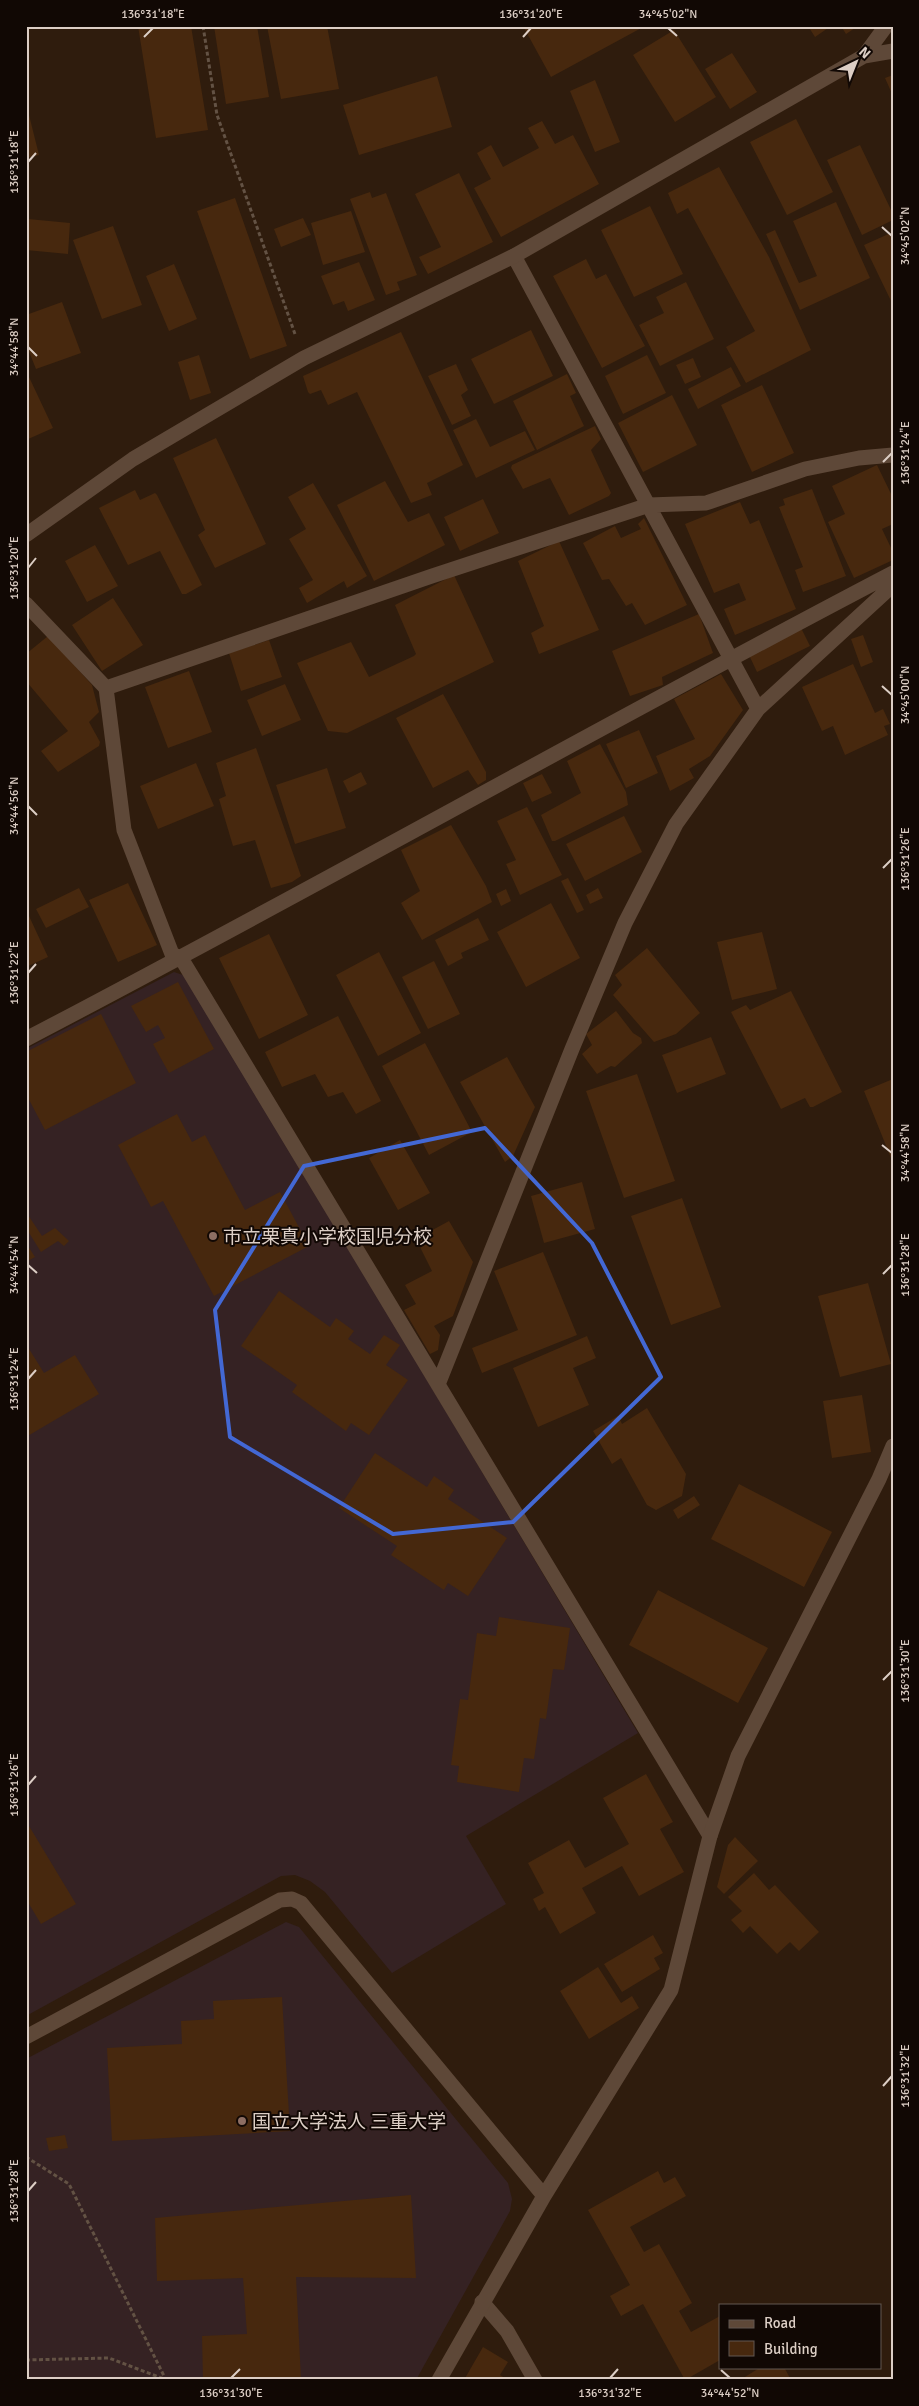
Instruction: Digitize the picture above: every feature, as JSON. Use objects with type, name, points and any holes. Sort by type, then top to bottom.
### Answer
[{"type":"street","points":[[864,56],[886,26]]},
{"type":"street","points":[[26,535],[133,459],[304,358],[514,256],[864,56],[893,51]]},
{"type":"street","points":[[514,256],[758,709]]},
{"type":"street","points":[[106,688],[422,579],[649,505],[706,503],[805,469],[859,458],[893,455]]},
{"type":"street","points":[[26,1039],[181,958],[730,658],[893,573]]},
{"type":"street","points":[[439,1382],[572,1049],[625,923],[676,824],[758,709],[893,585]]},
{"type":"street","points":[[26,604],[106,688],[124,830],[172,954],[181,958],[439,1382],[710,1836]]},
{"type":"street","points":[[439,2380],[544,2196],[671,1990],[710,1836],[738,1756],[879,1479],[893,1446]]},
{"type":"street","points":[[26,2036],[280,1900],[292,1898],[301,1903],[544,2196]]},
{"type":"street","points":[[482,2302],[507,2331],[535,2380]]},
{"type":"path","points":[[203,26],[217,115],[304,358]]},
{"type":"path","points":[[26,2156],[69,2184],[166,2379]]},
{"type":"path","points":[[26,2360],[109,2358],[166,2379]]},
{"type":"highlighted area","points":[[485,1128],[592,1243],[661,1377],[513,1522],[393,1534],[230,1437],[215,1310],[304,1166]]},
{"type":"shaded area","points":[[174,972],[186,976],[638,1733],[466,1836],[506,1904],[392,1973],[325,1892],[310,1881],[295,1875],[281,1876],[26,2016],[26,1049]]},
{"type":"shaded area","name":"国立大学法人 三重大学","points":[[286,1922],[299,1927],[508,2183],[512,2199],[510,2211],[416,2380],[26,2380],[26,2059]]},
{"type":"building","points":[[138,26],[191,26],[208,130],[156,138]]},
{"type":"building","points":[[214,26],[257,26],[269,97],[226,104]]},
{"type":"building","points":[[267,26],[327,26],[339,89],[281,99]]},
{"type":"building","points":[[523,26],[645,26],[551,77]]},
{"type":"building","points":[[808,26],[831,26],[815,37]]},
{"type":"building","points":[[841,26],[858,26],[846,34]]},
{"type":"building","points":[[674,30],[716,97],[675,122],[633,55]]},
{"type":"building","points":[[732,53],[757,92],[730,109],[705,69]]},
{"type":"building","points":[[893,75],[893,96],[885,78]]},
{"type":"building","points":[[437,76],[452,127],[359,155],[343,105]]},
{"type":"building","points":[[595,80],[620,142],[595,152],[570,91]]},
{"type":"building","points":[[26,103],[39,155],[26,158]]},
{"type":"building","points":[[796,119],[833,192],[787,215],[750,142]]},
{"type":"building","points":[[542,121],[555,144],[573,135],[599,184],[501,237],[474,188],[491,179],[477,153],[491,145],[503,167],[539,148],[528,128]]},
{"type":"building","points":[[860,145],[893,214],[893,220],[862,235],[827,160]]},
{"type":"building","points":[[719,167],[769,257],[811,350],[746,383],[726,347],[755,331],[688,208],[677,214],[668,193]]},
{"type":"building","points":[[459,173],[493,242],[428,274],[419,257],[441,247],[415,194]]},
{"type":"building","points":[[370,192],[372,198],[386,193],[417,275],[397,282],[400,290],[386,295],[350,199]]},
{"type":"building","points":[[235,198],[287,346],[250,359],[197,211]]},
{"type":"building","points":[[836,202],[870,278],[800,310],[766,234],[775,230],[799,283],[817,276],[793,221]]},
{"type":"building","points":[[650,206],[683,274],[634,297],[601,230]]},
{"type":"building","points":[[351,211],[365,252],[323,265],[311,223]]},
{"type":"building","points":[[303,218],[311,235],[281,247],[274,229]]},
{"type":"building","points":[[28,219],[70,223],[68,254],[26,250]]},
{"type":"building","points":[[113,226],[142,305],[102,319],[73,240]]},
{"type":"building","points":[[893,232],[893,305],[864,245]]},
{"type":"building","points":[[586,259],[596,279],[606,274],[645,346],[602,368],[553,276]]},
{"type":"building","points":[[359,262],[375,300],[348,311],[344,301],[333,305],[321,276]]},
{"type":"building","points":[[174,264],[197,319],[169,331],[146,276]]},
{"type":"building","points":[[686,282],[714,339],[660,366],[639,325],[664,313],[656,297]]},
{"type":"building","points":[[62,302],[81,353],[36,369],[26,344],[26,315]]},
{"type":"building","points":[[531,330],[553,376],[494,404],[471,359]]},
{"type":"building","points":[[401,332],[463,465],[427,483],[432,495],[411,503],[357,392],[328,405],[321,390],[310,394],[308,392],[303,376]]},
{"type":"building","points":[[199,355],[211,393],[190,400],[178,362]]},
{"type":"building","points":[[647,355],[666,393],[623,414],[605,376]]},
{"type":"building","points":[[693,358],[701,377],[685,384],[676,365]]},
{"type":"building","points":[[456,364],[468,390],[461,395],[471,416],[452,425],[428,376]]},
{"type":"building","points":[[731,367],[741,386],[698,409],[688,389]]},
{"type":"building","points":[[567,374],[576,393],[570,396],[584,426],[537,450],[513,401]]},
{"type":"building","points":[[29,377],[53,428],[26,440],[26,378]]},
{"type":"building","points":[[762,385],[794,453],[752,472],[721,405]]},
{"type":"building","points":[[672,395],[697,445],[643,472],[618,423]]},
{"type":"building","points":[[476,419],[490,447],[525,431],[535,450],[476,478],[453,430]]},
{"type":"building","points":[[595,426],[601,439],[591,450],[611,493],[609,496],[569,515],[550,478],[523,489],[511,468],[512,465]]},
{"type":"building","points":[[216,438],[266,544],[215,568],[198,535],[205,530],[173,458]]},
{"type":"building","points":[[877,465],[893,498],[893,524],[882,529],[893,552],[893,560],[854,578],[828,522],[845,514],[832,486]]},
{"type":"building","points":[[385,481],[408,522],[429,513],[445,545],[374,581],[337,505]]},
{"type":"building","points":[[313,483],[367,576],[347,588],[344,581],[307,603],[299,588],[313,580],[289,539],[306,529],[288,497]]},
{"type":"building","points":[[812,489],[846,576],[803,592],[795,570],[803,567],[779,507],[785,505],[783,499]]},
{"type":"building","points":[[135,490],[140,500],[155,493],[157,495],[202,585],[186,594],[182,594],[160,551],[128,565],[99,508]]},
{"type":"building","points":[[483,499],[499,533],[460,551],[444,517]]},
{"type":"building","points":[[740,502],[750,524],[759,520],[796,609],[735,635],[724,609],[746,600],[739,583],[714,593],[685,524]]},
{"type":"building","points":[[644,518],[687,605],[645,625],[632,603],[626,606],[609,579],[602,580],[583,543],[615,526],[621,538],[641,529],[638,524]]},
{"type":"building","points":[[559,541],[599,630],[539,654],[531,633],[544,626],[518,561]]},
{"type":"building","points":[[95,545],[118,586],[87,602],[65,561]]},
{"type":"building","points":[[454,575],[494,662],[347,733],[328,731],[297,663],[351,642],[369,677],[414,656],[416,654],[395,605]]},
{"type":"building","points":[[113,598],[143,645],[102,671],[72,625]]},
{"type":"building","points":[[699,614],[713,653],[662,677],[663,685],[630,696],[612,651]]},
{"type":"building","points":[[801,628],[810,646],[757,672],[749,655]]},
{"type":"building","points":[[863,635],[873,662],[861,667],[851,639]]},
{"type":"building","points":[[48,636],[92,685],[99,712],[89,722],[100,742],[99,746],[58,772],[41,751],[68,731],[26,681],[26,654]]},
{"type":"building","points":[[269,640],[282,677],[241,691],[229,653]]},
{"type":"building","points":[[853,664],[875,713],[883,709],[890,724],[884,726],[888,735],[845,755],[833,726],[822,731],[802,687]]},
{"type":"building","points":[[189,671],[212,732],[168,748],[145,687]]},
{"type":"building","points":[[721,674],[743,710],[710,756],[689,769],[694,778],[670,791],[656,756],[695,739],[674,699]]},
{"type":"building","points":[[285,684],[301,720],[262,736],[247,700]]},
{"type":"building","points":[[443,694],[486,772],[486,780],[478,785],[468,770],[433,788],[396,718]]},
{"type":"building","points":[[639,730],[658,773],[626,788],[606,744]]},
{"type":"building","points":[[600,744],[626,792],[628,805],[552,841],[541,815],[581,793],[567,761]]},
{"type":"building","points":[[256,748],[301,876],[292,882],[271,888],[255,840],[233,846],[219,799],[226,796],[216,763]]},
{"type":"building","points":[[196,763],[214,806],[158,829],[140,786]]},
{"type":"building","points":[[327,768],[346,828],[295,844],[276,785]]},
{"type":"building","points":[[361,772],[367,784],[349,793],[343,781]]},
{"type":"building","points":[[542,774],[552,793],[532,802],[523,783]]},
{"type":"building","points":[[527,807],[562,875],[520,895],[506,864],[516,860],[497,821]]},
{"type":"building","points":[[624,816],[642,852],[585,881],[566,844]]},
{"type":"building","points":[[451,825],[486,886],[492,902],[422,940],[401,903],[420,891],[401,850]]},
{"type":"building","points":[[568,878],[584,910],[577,913],[561,881]]},
{"type":"building","points":[[128,883],[157,945],[118,962],[89,900]]},
{"type":"building","points":[[79,888],[89,907],[46,928],[36,909]]},
{"type":"building","points":[[598,888],[603,898],[590,904],[586,895]]},
{"type":"building","points":[[506,889],[511,901],[501,906],[496,894]]},
{"type":"building","points":[[551,903],[580,958],[526,987],[497,932]]},
{"type":"building","points":[[29,916],[48,957],[26,967],[26,918]]},
{"type":"building","points":[[478,918],[489,940],[461,953],[463,958],[448,966],[435,940]]},
{"type":"building","points":[[762,932],[777,989],[732,1000],[717,942]]},
{"type":"building","points":[[269,934],[308,1015],[259,1039],[219,958]]},
{"type":"building","points":[[647,948],[700,1013],[676,1034],[654,1042],[613,995],[622,985],[615,975]]},
{"type":"building","points":[[379,952],[421,1033],[378,1056],[336,975]]},
{"type":"building","points":[[434,961],[460,1014],[428,1029],[402,977]]},
{"type":"building","points":[[178,982],[214,1049],[169,1073],[153,1044],[165,1038],[158,1025],[146,1032],[131,1006]]},
{"type":"building","points":[[791,991],[842,1092],[813,1107],[810,1107],[805,1098],[781,1109],[731,1012],[746,1005],[750,1010]]},
{"type":"building","points":[[616,1011],[633,1033],[641,1038],[642,1043],[615,1067],[611,1066],[597,1074],[582,1054],[592,1045],[586,1034]]},
{"type":"building","points":[[101,1014],[136,1083],[45,1130],[26,1094],[26,1052]]},
{"type":"building","points":[[338,1016],[381,1101],[356,1114],[343,1092],[328,1097],[315,1074],[282,1087],[265,1052]]},
{"type":"building","points":[[711,1037],[726,1074],[677,1093],[662,1055]]},
{"type":"building","points":[[425,1043],[472,1132],[429,1155],[382,1066]]},
{"type":"building","points":[[507,1057],[535,1107],[513,1156],[505,1162],[460,1082]]},
{"type":"building","points":[[637,1074],[675,1181],[624,1198],[586,1091]]},
{"type":"building","points":[[893,1079],[893,1163],[864,1091]]},
{"type":"building","points":[[177,1114],[192,1142],[205,1135],[245,1210],[280,1192],[309,1246],[214,1296],[163,1201],[151,1207],[118,1145]]},
{"type":"building","points":[[400,1140],[430,1193],[398,1210],[369,1158]]},
{"type":"building","points":[[582,1182],[595,1229],[544,1243],[531,1196]]},
{"type":"building","points":[[682,1198],[721,1307],[671,1325],[631,1216]]},
{"type":"building","points":[[26,1212],[42,1236],[55,1228],[69,1241],[64,1246],[58,1241],[41,1252],[26,1228]]},
{"type":"building","points":[[449,1221],[473,1262],[453,1316],[434,1326],[440,1335],[438,1350],[430,1354],[404,1310],[416,1304],[405,1285],[432,1271],[416,1239]]},
{"type":"building","points":[[26,1243],[35,1257],[26,1262]]},
{"type":"building","points":[[543,1252],[577,1335],[482,1373],[472,1348],[518,1330],[494,1271]]},
{"type":"building","points":[[868,1283],[891,1364],[840,1377],[818,1296]]},
{"type":"building","points":[[279,1291],[330,1327],[336,1318],[354,1331],[348,1339],[370,1354],[384,1335],[400,1345],[386,1365],[408,1380],[369,1435],[351,1423],[346,1431],[292,1392],[297,1385],[241,1346]]},
{"type":"building","points":[[587,1336],[596,1358],[573,1368],[589,1405],[538,1427],[513,1368]]},
{"type":"building","points":[[26,1344],[44,1373],[75,1355],[99,1394],[26,1437]]},
{"type":"building","points":[[862,1395],[871,1452],[832,1458],[823,1401]]},
{"type":"building","points":[[647,1408],[686,1474],[682,1496],[656,1510],[647,1505],[621,1458],[612,1464],[593,1431],[618,1416],[622,1424]]},
{"type":"building","points":[[375,1453],[427,1487],[434,1476],[454,1490],[448,1499],[507,1538],[468,1596],[448,1583],[444,1590],[391,1555],[397,1546],[339,1508]]},
{"type":"building","points":[[739,1484],[832,1532],[804,1587],[711,1539]]},
{"type":"building","points":[[694,1496],[700,1505],[678,1519],[673,1510]]},
{"type":"building","points":[[658,1590],[768,1648],[738,1703],[629,1645]]},
{"type":"building","points":[[499,1617],[570,1628],[564,1670],[553,1669],[546,1719],[540,1718],[534,1759],[524,1758],[519,1792],[457,1782],[459,1766],[451,1765],[460,1699],[468,1700],[477,1633],[496,1636]]},
{"type":"building","points":[[646,1774],[673,1822],[660,1829],[684,1872],[639,1896],[622,1866],[582,1888],[596,1913],[560,1934],[545,1907],[539,1911],[533,1899],[544,1893],[528,1863],[569,1840],[585,1868],[629,1844],[603,1798]]},
{"type":"building","points":[[26,1821],[76,1904],[41,1924],[26,1899]]},
{"type":"building","points":[[735,1837],[758,1861],[724,1894],[717,1887],[728,1845]]},
{"type":"building","points":[[754,1873],[769,1890],[775,1885],[819,1932],[799,1951],[790,1942],[777,1954],[750,1926],[743,1933],[731,1920],[742,1911],[728,1897]]},
{"type":"building","points":[[653,1935],[663,1953],[654,1958],[660,1969],[622,1992],[604,1964]]},
{"type":"building","points":[[598,1967],[621,2003],[632,1996],[639,2008],[589,2039],[560,1991]]},
{"type":"building","points":[[282,1997],[290,2131],[112,2141],[107,2048],[182,2044],[181,2021],[214,2019],[213,2001]]},
{"type":"building","points":[[65,2135],[68,2148],[49,2151],[46,2138]]},
{"type":"building","points":[[658,2171],[664,2183],[675,2177],[686,2196],[630,2227],[644,2252],[659,2244],[692,2303],[679,2311],[691,2332],[719,2317],[719,2361],[685,2380],[643,2304],[621,2316],[610,2296],[630,2285],[588,2210]]},
{"type":"building","points":[[411,2195],[416,2278],[296,2277],[301,2380],[203,2380],[202,2336],[247,2334],[243,2278],[157,2281],[155,2218]]},
{"type":"building","points":[[483,2347],[508,2362],[500,2375],[508,2380],[464,2380]]},
{"type":"building","points":[[759,2368],[785,2368],[791,2380],[740,2380]]},
{"type":"place","name":"市立栗真小学校国児分校","points":[[213,1236]]},
{"type":"place","name":"国立大学法人 三重大学","points":[[242,2121]]}]
